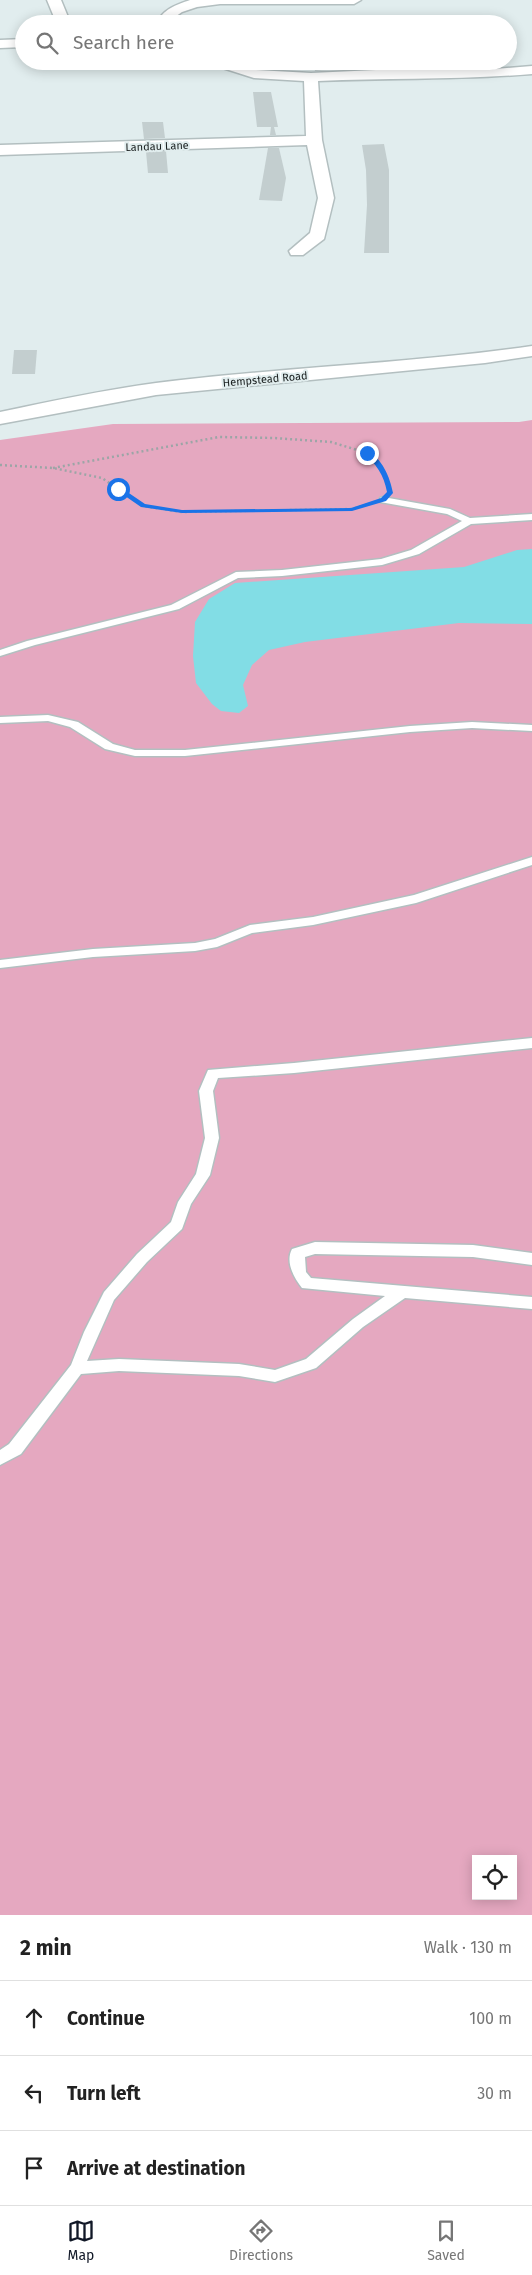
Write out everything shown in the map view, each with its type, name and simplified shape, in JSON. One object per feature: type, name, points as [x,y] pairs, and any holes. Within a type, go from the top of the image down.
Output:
[{"type":"street","points":[[54,0],[60,15]]},
{"type":"street","points":[[169,15],[177,9],[195,3],[220,0],[354,0]]},
{"type":"street","points":[[0,44],[15,43]]},
{"type":"street","points":[[242,70],[254,74],[311,77],[376,74],[482,74],[532,70]]},
{"type":"street","points":[[297,251],[318,235],[326,198],[314,140],[311,77]]},
{"type":"street","name":"Landau Lane","points":[[0,150],[314,140]]},
{"type":"street","name":"Hempstead Road","points":[[0,418],[155,389],[379,370],[473,360],[532,351]]},
{"type":"lane","points":[[383,500],[450,512],[469,521]]},
{"type":"lane","points":[[0,653],[40,640],[175,607],[236,575],[282,573],[382,562],[415,552],[469,521],[532,517]]},
{"type":"lane","points":[[0,720],[48,718],[74,724],[109,747],[135,753],[185,753],[410,729],[472,725],[532,728]]},
{"type":"lane","points":[[0,964],[93,953],[195,947],[217,943],[250,929],[313,921],[416,899],[532,861]]},
{"type":"lane","points":[[0,1458],[15,1449],[77,1368],[91,1332],[109,1296],[142,1258],[177,1225],[185,1202],[203,1175],[212,1138],[206,1091],[214,1073],[294,1068],[532,1043]]},
{"type":"lane","points":[[532,1259],[464,1250],[315,1248],[297,1253],[299,1273],[307,1284],[532,1302]]},
{"type":"lane","points":[[77,1368],[119,1365],[239,1370],[276,1376],[311,1364],[358,1323],[402,1293]]},
{"type":"path","points":[[0,465],[53,468],[102,478],[143,506],[182,512],[352,510],[383,500],[390,493],[387,478],[373,458],[367,453],[331,442],[219,437],[53,468]]},
{"type":"shaded area","points":[[532,420],[532,1915],[0,1915],[0,440],[113,424],[519,422]]},
{"type":"water","points":[[532,549],[532,624],[459,623],[305,642],[269,650],[252,665],[243,685],[248,706],[239,713],[221,711],[212,704],[196,683],[193,656],[195,622],[209,599],[235,583],[464,567],[517,550]]},
{"type":"building","points":[[253,92],[271,92],[278,127],[274,127],[276,135],[270,135],[271,127],[257,127]]},
{"type":"building","points":[[142,122],[163,122],[165,138],[144,139]]},
{"type":"building","points":[[384,144],[389,170],[389,253],[364,253],[367,205],[366,170],[362,145]]},
{"type":"building","points":[[268,148],[279,148],[286,178],[282,201],[259,200]]},
{"type":"building","points":[[166,151],[168,173],[148,173],[146,152]]},
{"type":"building","points":[[14,350],[37,350],[35,374],[12,374]]},
{"type":"route","points":[[118,489],[143,506],[182,512],[352,510],[383,500],[390,493],[387,478],[373,458],[367,453]]}]
